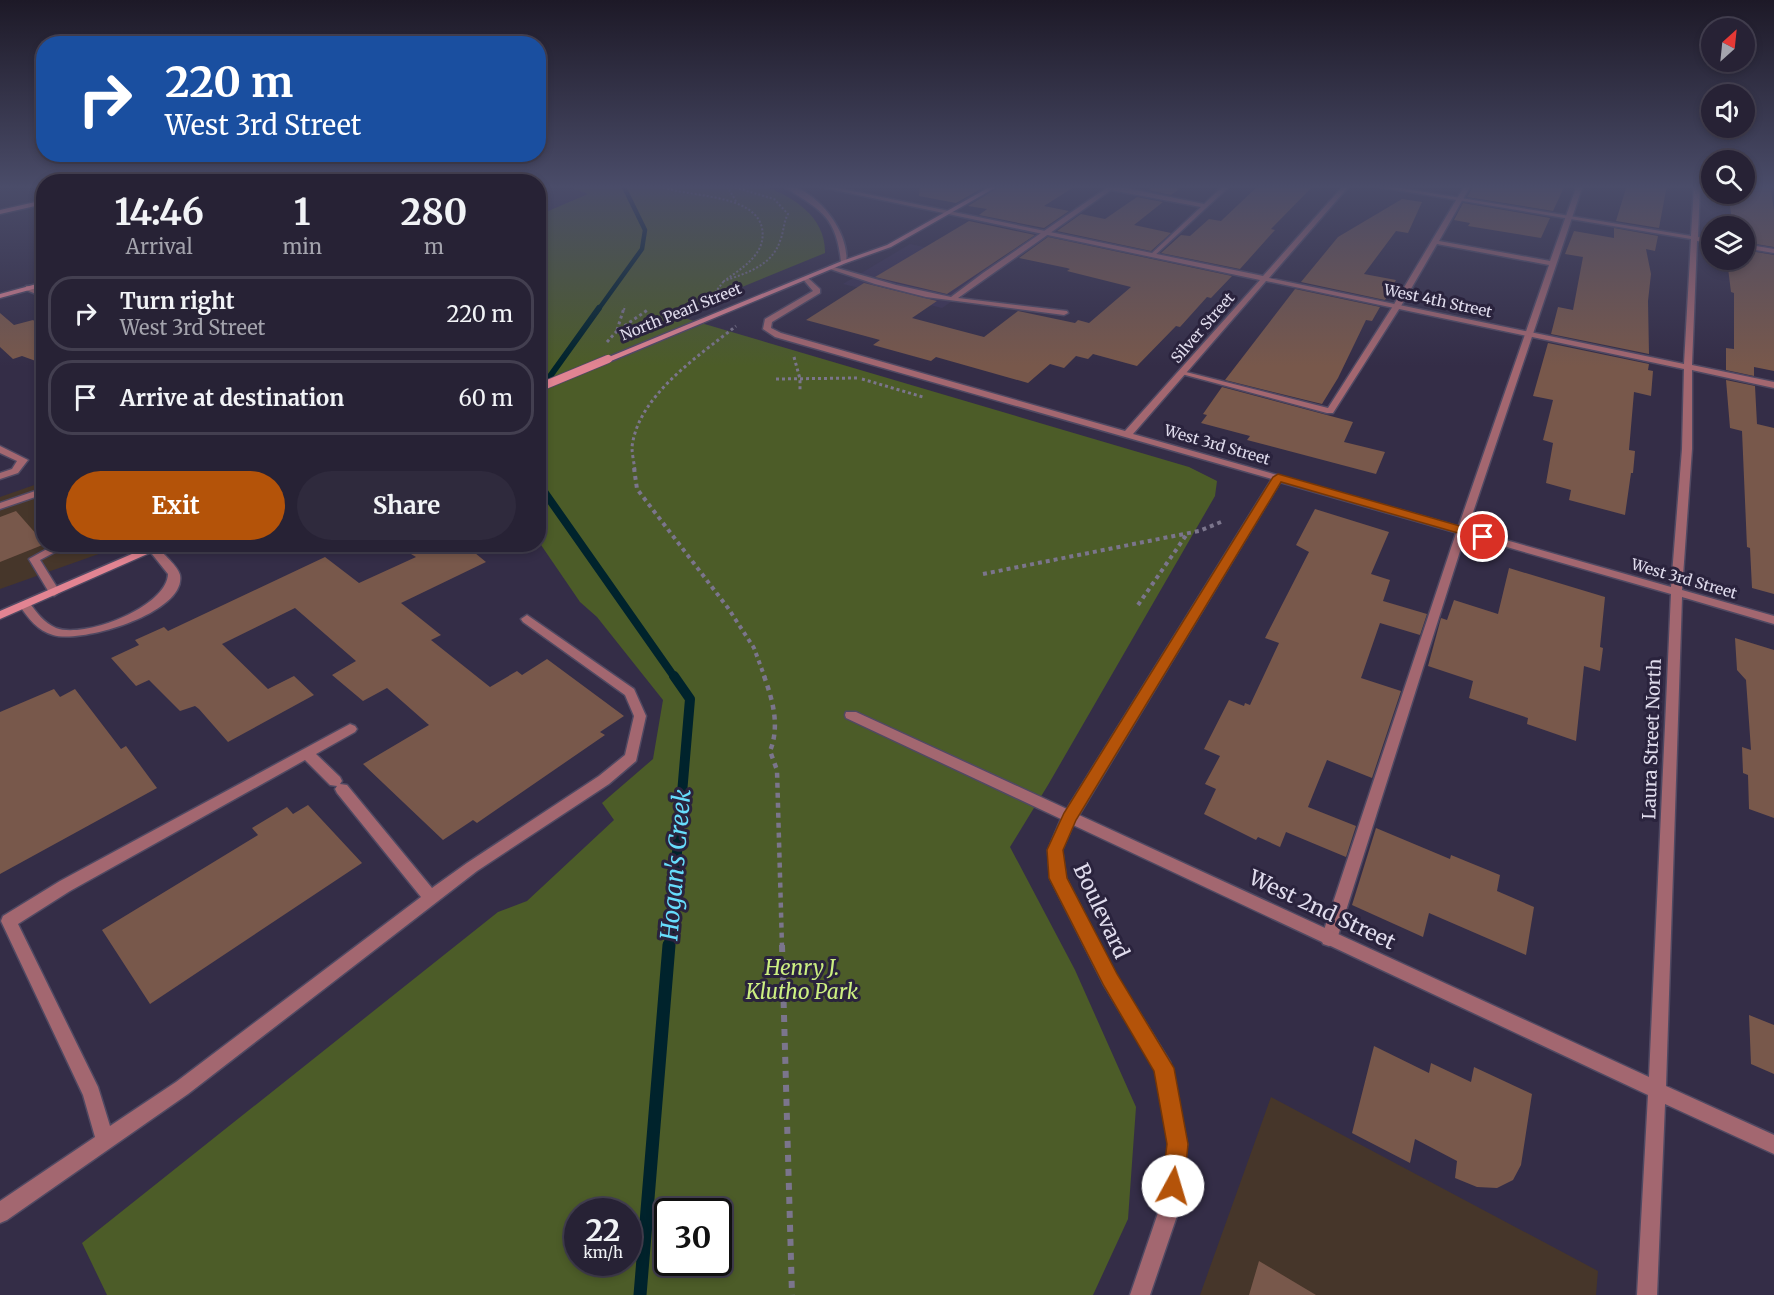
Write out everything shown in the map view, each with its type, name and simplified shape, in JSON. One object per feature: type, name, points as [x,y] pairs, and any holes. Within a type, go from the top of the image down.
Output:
[{"type":"street","points":[[844,245],[844,262]]},
{"type":"street","name":"North Pearl Street","points":[[546,385],[888,245]]},
{"type":"street","points":[[952,299],[1027,245]]},
{"type":"street","name":"West 4th Street","points":[[1106,245],[1774,385]]},
{"type":"street","points":[[1153,255],[1163,245]]},
{"type":"street","name":"Silver Street","points":[[1127,435],[1294,245]]},
{"type":"street","points":[[1182,373],[1330,411],[1434,245]]},
{"type":"street","points":[[1454,245],[1553,264]]},
{"type":"street","points":[[1329,939],[1462,530],[1559,245]]},
{"type":"street","name":"Laura Street North","points":[[1647,1295],[1676,592],[1687,448],[1688,367],[1695,245]]},
{"type":"street","points":[[1755,248],[1774,251]]},
{"type":"street","points":[[830,268],[904,291],[952,299],[1027,306],[1064,314]]},
{"type":"street","name":"West 3rd Street","points":[[805,278],[818,291],[768,321],[767,329],[778,335],[1774,620]]},
{"type":"street","points":[[0,296],[36,286]]},
{"type":"street","points":[[29,288],[36,291]]},
{"type":"street","points":[[0,449],[23,460],[15,471],[0,476]]},
{"type":"street","name":"Boulevard","points":[[1140,1295],[1170,1208],[1178,1144],[1164,1068],[1110,980],[1058,878],[1055,850],[1069,818],[1278,477]]},
{"type":"street","points":[[0,506],[36,494]]},
{"type":"street","points":[[48,552],[34,559],[54,592]]},
{"type":"street","points":[[0,615],[147,552]]},
{"type":"street","points":[[25,604],[38,622],[56,632],[73,634],[104,629],[154,605],[172,587],[174,574],[162,552]]},
{"type":"street","points":[[0,1213],[182,1088],[472,867],[604,780],[631,757],[640,716],[630,692],[526,619]]},
{"type":"street","name":"West 2nd Street","points":[[851,715],[1774,1145]]},
{"type":"street","points":[[105,1141],[92,1093],[4,924],[65,886],[350,729]]},
{"type":"street","points":[[307,753],[338,785],[431,898]]},
{"type":"path","points":[[708,303],[712,294],[724,281],[753,259],[762,245]]},
{"type":"path","points":[[724,281],[754,270],[770,261],[779,245]]},
{"type":"path","points":[[617,330],[625,306]]},
{"type":"path","points":[[606,342],[617,330],[649,309]]},
{"type":"path","points":[[745,319],[670,379],[638,423],[632,448],[637,489],[728,608],[748,638],[754,648],[772,698],[776,736],[770,751],[777,770],[792,1295]]},
{"type":"path","points":[[794,356],[800,379],[800,390]]},
{"type":"path","points":[[776,379],[858,378]]},
{"type":"path","points":[[983,574],[1188,534],[1221,522]]},
{"type":"path","points":[[1138,605],[1188,534]]},
{"type":"shaded area","points":[[908,245],[1005,265],[942,308],[843,284]]},
{"type":"shaded area","points":[[36,484],[36,552],[104,552],[0,589],[0,497]]},
{"type":"shaded area","points":[[1271,1097],[1598,1271],[1596,1295],[1200,1295]]},
{"type":"green space","name":"Henry J. Klutho Park","points":[[546,245],[824,245],[825,253],[674,315],[1189,467],[1217,481],[1215,496],[1010,847],[1075,970],[1136,1107],[1128,1219],[1093,1295],[107,1295],[82,1243],[498,912],[527,901],[614,820],[602,803],[653,759],[663,700],[597,617],[580,602],[546,552]]},
{"type":"building","points":[[928,245],[1019,245],[947,294],[875,277]]},
{"type":"building","points":[[1036,245],[1088,245],[1232,276],[1211,298],[1207,297],[1180,327],[1176,326],[1137,366],[1093,354],[1088,359],[1076,356],[1064,368],[1050,364],[1028,383],[936,357],[931,361],[873,345],[880,340],[806,320],[864,283],[937,301],[912,318],[984,337],[1018,311],[1075,323],[1078,320],[1089,323],[1131,287],[1067,271],[1070,269],[1067,268],[1019,258]]},
{"type":"building","points":[[1125,245],[1157,245],[1151,251]]},
{"type":"building","points":[[1169,245],[1261,245],[1240,269],[1161,253]]},
{"type":"building","points":[[1331,245],[1385,245],[1364,274],[1396,280],[1385,300],[1301,282]]},
{"type":"building","points":[[1568,245],[1656,245],[1655,251],[1646,249],[1651,274],[1648,301],[1649,354],[1551,334],[1558,307],[1573,310],[1583,257],[1565,254]]},
{"type":"building","points":[[1755,252],[1774,255],[1774,371],[1754,367],[1754,376],[1726,370],[1726,348],[1734,349],[1734,293],[1731,292],[1728,270],[1755,270]]},
{"type":"building","points":[[1295,289],[1380,307],[1372,321],[1366,320],[1338,378],[1322,404],[1225,380]]},
{"type":"building","points":[[0,313],[14,325],[33,320],[36,322],[36,361],[22,356],[13,359],[0,347]]},
{"type":"building","points":[[1548,343],[1649,364],[1648,370],[1653,371],[1651,396],[1634,392],[1629,450],[1635,451],[1625,515],[1569,500],[1571,490],[1546,483],[1553,443],[1543,440],[1553,400],[1533,396]]},
{"type":"building","points":[[1726,380],[1755,386],[1757,424],[1774,428],[1774,594],[1752,588],[1750,548],[1747,547],[1742,431],[1730,428]]},
{"type":"building","points":[[1222,387],[1353,422],[1344,442],[1385,452],[1376,474],[1247,440],[1250,436],[1201,423],[1207,415],[1203,414]]},
{"type":"building","points":[[1315,509],[1389,532],[1371,574],[1390,580],[1383,601],[1427,614],[1420,635],[1380,623],[1361,678],[1401,691],[1372,778],[1327,760],[1308,807],[1356,826],[1346,857],[1286,832],[1280,847],[1258,837],[1256,840],[1204,814],[1216,789],[1205,784],[1220,756],[1204,749],[1229,700],[1244,706],[1245,703],[1250,705],[1279,643],[1265,638],[1309,552],[1296,545]]},
{"type":"building","points":[[16,511],[36,534],[36,548],[0,562],[0,517]]},
{"type":"building","points":[[415,552],[474,552],[486,562],[401,603],[441,635],[431,640],[490,687],[517,671],[522,675],[547,659],[624,716],[600,732],[605,735],[477,823],[473,820],[443,840],[363,764],[429,725],[387,688],[363,701],[332,675],[356,661],[295,608],[222,644],[268,689],[294,676],[314,695],[228,742],[195,706],[180,711],[149,680],[136,686],[111,658],[139,645],[135,640],[164,627],[168,631],[325,557],[359,583],[416,557],[411,554]]},
{"type":"building","points":[[1509,568],[1605,597],[1600,671],[1584,666],[1576,741],[1527,724],[1528,718],[1469,698],[1473,681],[1428,666],[1441,618],[1447,620],[1454,600],[1498,614]]},
{"type":"building","points":[[1735,638],[1774,650],[1774,818],[1749,809],[1748,775],[1743,773],[1742,747],[1751,750],[1746,680],[1737,670]]},
{"type":"building","points":[[54,689],[60,697],[75,689],[121,749],[126,746],[157,788],[0,874],[0,712]]},
{"type":"building","points":[[308,805],[362,863],[150,1004],[102,930],[258,835],[252,828],[287,807],[293,814]]},
{"type":"building","points":[[1376,828],[1450,859],[1451,855],[1500,875],[1497,891],[1534,907],[1526,955],[1429,913],[1423,937],[1352,905]]},
{"type":"building","points":[[1749,1015],[1774,1025],[1774,1074],[1751,1064]]},
{"type":"building","points":[[1374,1046],[1429,1073],[1431,1063],[1471,1082],[1474,1067],[1532,1094],[1521,1165],[1513,1180],[1497,1188],[1477,1187],[1455,1178],[1457,1161],[1415,1139],[1410,1163],[1352,1133]]},
{"type":"building","points":[[1259,1261],[1316,1295],[1249,1295]]},
{"type":"waterway","name":"Hogan's Creek","points":[[598,310],[643,245]]},
{"type":"waterway","name":"Hogan's Creek","points":[[546,382],[599,308]]},
{"type":"waterway","name":"Hogan's Creek","points":[[546,494],[675,678]]},
{"type":"waterway","name":"Hogan's Creek","points":[[669,947],[690,699],[674,676]]},
{"type":"waterway","name":"Hogan's Creek","points":[[640,1295],[669,945]]},
{"type":"route","points":[[1173,1186],[1178,1144],[1164,1068],[1110,980],[1058,878],[1055,850],[1069,818],[1278,477],[1483,537]]}]
